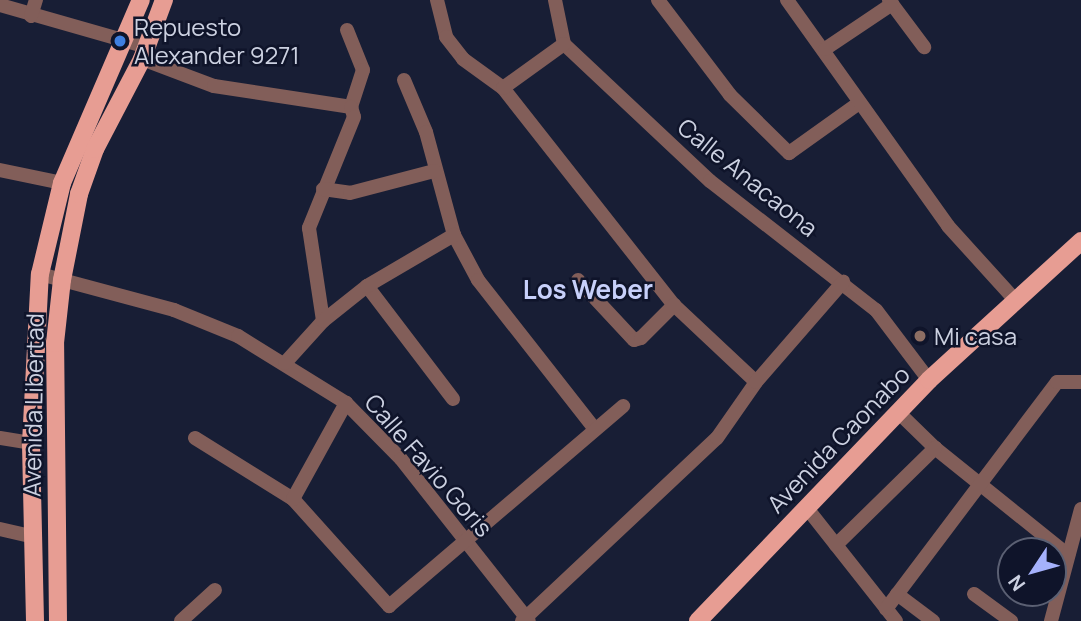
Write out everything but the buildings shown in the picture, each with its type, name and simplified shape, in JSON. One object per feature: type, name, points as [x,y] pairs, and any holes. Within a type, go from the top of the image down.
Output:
[{"type":"main road","name":"Avenida Libertad","points":[[35,621],[35,537],[30,443],[40,274],[62,183],[141,0]]},
{"type":"main road","name":"Avenida Libertad","points":[[58,621],[55,343],[62,280],[79,194],[95,149],[144,53],[164,0]]},
{"type":"main road","name":"Avenida Caonabo","points":[[698,621],[929,380],[1081,241]]},
{"type":"street","points":[[31,16],[36,0]]},
{"type":"street","points":[[437,0],[446,37],[463,60],[503,88],[674,305],[756,382]]},
{"type":"street","points":[[503,88],[564,44],[555,0]]},
{"type":"street","points":[[658,0],[730,95],[789,153],[859,103]]},
{"type":"street","points":[[788,0],[948,226],[1016,301]]},
{"type":"street","points":[[825,49],[890,2],[924,47]]},
{"type":"street","points":[[0,5],[31,16],[124,38],[144,53],[214,86],[351,109]]},
{"type":"street","points":[[323,321],[309,228],[354,117],[351,109],[363,70],[347,30]]},
{"type":"street","name":"Calle Anacaona","points":[[564,44],[710,181],[876,310],[929,380]]},
{"type":"street","points":[[404,80],[423,122],[434,171],[454,235],[478,280],[595,429]]},
{"type":"street","points":[[0,170],[62,183]]},
{"type":"street","points":[[323,189],[350,193],[434,171]]},
{"type":"street","points":[[285,363],[323,321],[367,286],[454,235]]},
{"type":"street","name":"Calle Favio Goris","points":[[40,274],[174,310],[238,336],[346,403],[401,459],[526,620]]},
{"type":"street","points":[[578,280],[634,340],[641,338],[674,305]]},
{"type":"street","points":[[526,620],[717,438],[756,382],[843,282]]},
{"type":"street","points":[[367,286],[453,399]]},
{"type":"street","points":[[886,609],[1057,382],[1081,382]]},
{"type":"street","points":[[293,499],[346,403]]},
{"type":"street","points":[[195,438],[293,499],[387,604],[393,605],[468,543],[623,406]]},
{"type":"street","points":[[898,412],[935,448],[1068,555]]},
{"type":"street","points":[[0,438],[30,443]]},
{"type":"street","points":[[836,545],[935,448]]},
{"type":"street","points":[[806,508],[897,621]]},
{"type":"street","points":[[1051,621],[1081,509]]},
{"type":"street","points":[[0,529],[35,537]]},
{"type":"street","points":[[181,621],[215,590]]},
{"type":"street","points":[[897,594],[933,621]]},
{"type":"street","points":[[974,594],[1011,621]]},
{"type":"place","name":"Repuesto Alexander 9271","points":[[120,41]]},
{"type":"place","name":"Mi casa","points":[[920,336]]},
{"type":"district","name":"Los Weber","points":[[588,290]]}]
